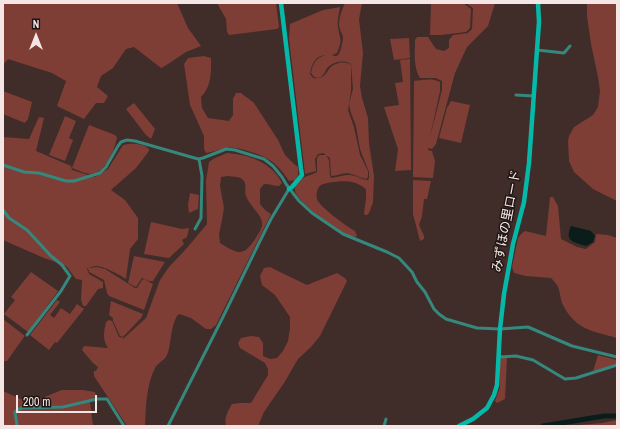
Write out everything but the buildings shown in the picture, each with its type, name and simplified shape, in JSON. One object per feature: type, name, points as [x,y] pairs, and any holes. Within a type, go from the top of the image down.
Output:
[{"type":"street","points":[[168,426],[258,245],[289,189],[302,175],[281,3]]},
{"type":"street","name":"みずほの里ロード","points":[[460,426],[473,419],[487,408],[494,395],[497,385],[500,329],[504,294],[513,244],[524,202],[529,162],[537,50],[538,3]]},
{"type":"street","points":[[537,50],[564,53],[570,46]]},
{"type":"street","points":[[516,95],[534,96]]},
{"type":"street","points":[[3,166],[24,172],[39,173],[66,181],[74,181],[100,173],[106,167],[118,146],[127,140],[199,159],[226,150],[235,150],[251,154],[264,159],[273,166],[289,189],[312,213],[343,234],[399,258],[412,272],[434,309],[446,319],[477,328],[528,328],[572,346],[617,358]]},
{"type":"street","points":[[195,229],[201,218],[202,176],[199,159]]},
{"type":"street","points":[[3,210],[9,218],[27,230],[51,256],[62,265],[70,276],[61,291],[28,335]]},
{"type":"street","points":[[499,357],[516,356],[533,360],[565,379],[576,378],[617,365]]},
{"type":"street","points":[[16,426],[17,421],[15,412],[22,408],[62,407],[97,399],[107,399],[124,426]]},
{"type":"street","points":[[384,426],[386,419]]},
{"type":"shaded area","points":[[3,3],[177,3],[188,28],[201,46],[186,52],[161,68],[134,47],[126,49],[113,68],[101,76],[97,87],[108,96],[104,103],[96,103],[84,119],[57,106],[66,81],[52,73],[8,59],[3,65]]},
{"type":"shaded area","points":[[217,3],[276,3],[279,27],[277,29],[229,35],[227,32],[226,19]]},
{"type":"shaded area","points":[[345,3],[362,3],[359,19],[363,53],[360,86],[368,118],[369,143],[374,176],[373,202],[369,213],[365,215],[366,189],[349,181],[332,182],[321,185],[318,189],[317,195],[319,202],[328,211],[355,231],[357,236],[355,237],[343,233],[314,213],[299,199],[296,192],[295,187],[299,181],[304,177],[317,172],[317,159],[320,155],[326,155],[323,153],[318,154],[315,159],[316,171],[305,174],[289,39],[290,24],[323,10],[340,7],[338,24],[340,45],[337,53],[332,55],[336,56],[341,49],[343,37],[339,28],[339,21]],"holes":[[[325,55],[330,55],[324,56],[315,61],[311,73],[317,78],[313,78],[310,74],[312,65],[316,59],[318,57]],[[342,61],[348,62],[351,64],[353,89],[349,104],[356,126],[360,149],[369,172],[368,180],[349,175],[331,178],[329,160],[326,155],[330,158],[331,176],[347,173],[366,179],[368,177],[368,171],[360,155],[354,127],[348,110],[351,91],[351,65],[348,63],[334,65],[325,75],[322,77],[320,78],[329,66]]]},
{"type":"shaded area","points":[[431,3],[463,3],[471,9],[470,28],[466,32],[430,35]]},
{"type":"shaded area","points":[[466,3],[495,3],[488,26],[467,47],[455,73],[436,144],[432,149],[428,148],[428,150],[432,151],[435,161],[433,178],[413,177],[414,81],[431,80],[440,82],[440,91],[430,137],[442,90],[442,81],[436,78],[420,78],[415,64],[415,40],[417,37],[428,37],[436,49],[444,51],[449,48],[449,40],[453,35],[468,33],[472,29],[473,8]]},
{"type":"shaded area","points":[[587,3],[617,3],[617,201],[593,189],[574,172],[569,161],[569,136],[574,127],[593,115],[598,107],[600,91],[591,44],[587,16]]},
{"type":"shaded area","points":[[409,38],[410,58],[394,60],[390,39]]},
{"type":"shaded area","points":[[204,56],[211,58],[211,74],[209,84],[205,93],[201,97],[202,108],[208,118],[229,121],[233,115],[233,99],[236,93],[241,93],[254,103],[278,140],[285,155],[298,167],[298,175],[295,180],[289,181],[276,165],[267,158],[248,151],[238,148],[224,148],[206,153],[204,149],[204,136],[190,105],[184,64],[188,58]]},
{"type":"shaded area","points":[[410,59],[411,170],[395,171],[398,149],[384,107],[399,105],[395,83],[403,82],[400,60]]},
{"type":"shaded area","points":[[3,91],[32,102],[28,119],[25,123],[3,114]]},
{"type":"shaded area","points":[[451,101],[470,105],[461,143],[439,138],[447,108]]},
{"type":"shaded area","points":[[134,103],[155,129],[151,139],[146,135],[126,109]]},
{"type":"shaded area","points":[[65,116],[76,121],[69,138],[73,140],[65,161],[49,155]]},
{"type":"shaded area","points":[[39,117],[44,118],[36,151],[71,166],[72,170],[95,177],[108,169],[123,145],[137,144],[149,149],[136,168],[111,190],[125,200],[138,218],[138,239],[130,249],[126,279],[103,267],[93,266],[89,268],[97,267],[105,269],[135,288],[137,288],[144,279],[153,284],[144,310],[109,296],[104,280],[89,272],[88,268],[89,274],[103,282],[103,288],[98,289],[86,306],[83,306],[81,300],[82,280],[76,279],[67,267],[3,240],[3,137],[29,139]]},
{"type":"shaded area","points":[[89,125],[117,137],[112,154],[105,166],[100,171],[91,174],[72,168]]},
{"type":"shaded area","points":[[227,153],[252,158],[266,165],[272,170],[282,183],[279,186],[264,184],[260,189],[260,204],[271,214],[216,325],[211,329],[206,329],[191,318],[179,314],[173,325],[169,349],[166,357],[157,365],[152,375],[147,397],[145,426],[127,426],[94,376],[94,371],[96,371],[98,367],[82,350],[84,346],[108,348],[104,335],[106,322],[109,320],[112,321],[119,337],[124,338],[146,318],[160,280],[169,267],[207,224],[206,181],[209,162]],"holes":[[[221,177],[239,177],[243,179],[246,196],[260,216],[262,222],[261,230],[252,243],[245,251],[241,252],[232,250],[220,243],[219,234],[224,208],[220,186]]]},
{"type":"shaded area","points":[[413,180],[431,181],[427,199],[424,199],[422,216],[419,225],[424,236],[424,239],[420,241],[413,214]]},
{"type":"shaded area","points":[[190,193],[199,195],[198,209],[189,213],[188,205]]},
{"type":"shaded area","points":[[550,197],[553,197],[558,206],[561,239],[577,247],[586,249],[595,242],[596,234],[608,235],[617,238],[617,339],[597,333],[577,323],[562,303],[559,289],[551,278],[526,276],[514,273],[512,267],[518,238],[521,234],[525,231],[546,236]]},
{"type":"shaded area","points":[[151,222],[182,229],[189,228],[187,237],[182,240],[184,244],[169,258],[144,254]]},
{"type":"shaded area","points":[[134,256],[165,262],[153,281],[142,278],[136,287],[128,283]]},
{"type":"shaded area","points":[[270,267],[307,285],[337,273],[347,281],[320,336],[298,359],[264,412],[258,426],[226,426],[226,417],[232,404],[251,403],[268,375],[268,369],[265,363],[240,348],[238,343],[241,338],[251,336],[259,337],[263,343],[263,356],[270,359],[277,358],[283,351],[288,341],[290,317],[275,295],[262,285],[260,276],[264,268]]},
{"type":"shaded area","points":[[31,272],[58,291],[28,332],[4,314],[15,300],[11,297]]},
{"type":"shaded area","points":[[57,300],[60,302],[50,315],[54,318],[61,308],[70,314],[77,304],[84,309],[57,343],[55,342],[49,350],[30,335]]},
{"type":"shaded area","points":[[111,301],[143,314],[123,337],[120,336],[113,318],[109,315]]},
{"type":"shaded area","points":[[3,319],[25,336],[7,361],[3,361]]},
{"type":"shaded area","points":[[598,355],[617,360],[617,364],[593,371]]},
{"type":"shaded area","points":[[500,358],[507,358],[505,399],[497,403],[495,401],[500,387]]},
{"type":"shaded area","points":[[62,390],[83,390],[95,392],[96,396],[90,402],[93,426],[3,426],[3,391],[25,401],[29,399],[42,398]]},
{"type":"shaded area","points":[[617,420],[617,426],[567,426],[602,423]]},
{"type":"water","points":[[571,226],[591,231],[595,236],[593,242],[586,246],[571,240],[569,231]]},
{"type":"waterway","points":[[543,426],[604,416],[617,416]]}]
